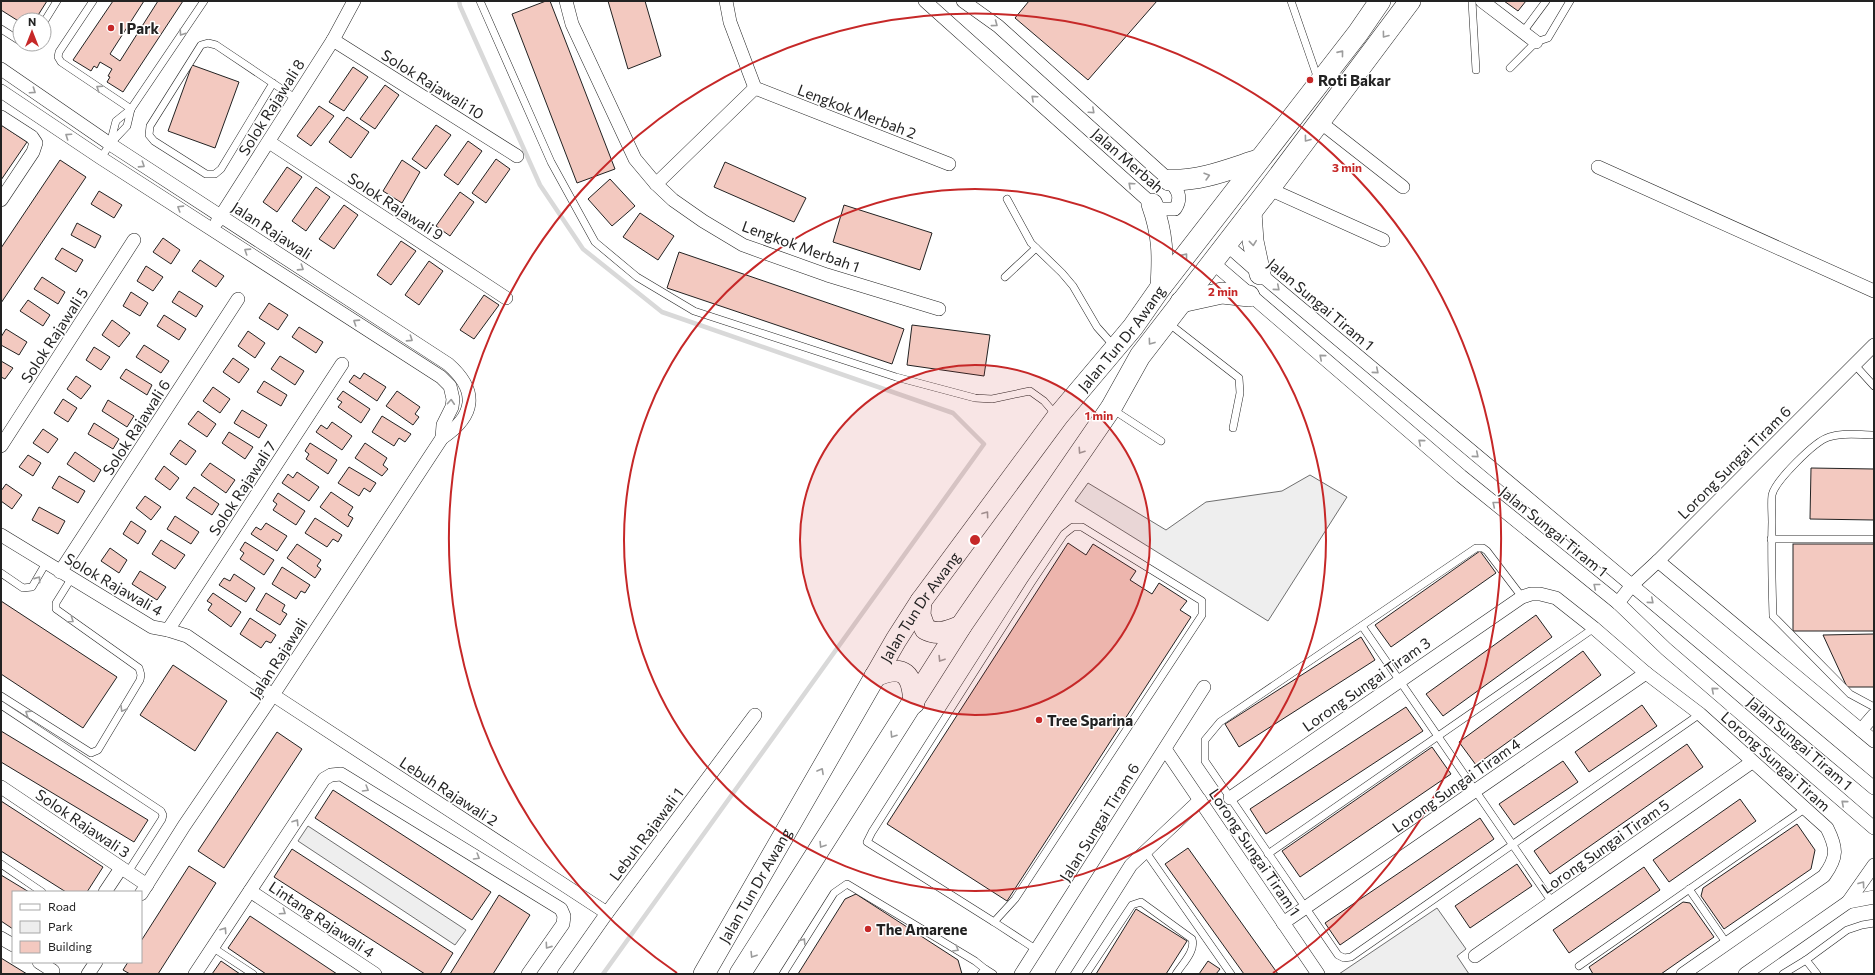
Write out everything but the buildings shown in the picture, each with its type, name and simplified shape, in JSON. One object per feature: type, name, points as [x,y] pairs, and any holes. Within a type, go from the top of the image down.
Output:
[{"type":"main road","name":"Jalan Tun Dr Awang","points":[[704,974],[875,676],[921,601],[1058,416],[1133,327],[1161,287],[1210,226],[1258,160],[1319,81],[1358,33],[1380,1]]},
{"type":"main road","name":"Jalan Tun Dr Awang","points":[[740,974],[914,703],[961,626],[1111,408],[1140,356],[1269,190],[1410,1]]},
{"type":"main road","points":[[1169,180],[1203,178],[1258,160]]},
{"type":"main road","points":[[1152,204],[1162,240],[1161,287]]},
{"type":"main road","points":[[1252,212],[1253,241],[1260,274]]},
{"type":"main road","points":[[1181,302],[1222,293],[1249,296]]},
{"type":"main road","points":[[921,601],[920,615],[925,629],[930,632],[938,633],[946,632],[961,626]]},
{"type":"main road","points":[[875,676],[890,671],[903,673],[909,677],[912,685],[914,703]]},
{"type":"street","name":"Solok Rajawali 8","points":[[213,229],[333,40],[354,1]]},
{"type":"street","name":"Lengkok Merbah 1","points":[[566,1],[572,24],[635,159],[656,184],[673,200],[703,222],[743,245],[827,275],[939,309]]},
{"type":"street","points":[[656,184],[755,88],[730,22],[726,1]]},
{"type":"street","name":"Jalan Merbah","points":[[925,1],[1152,204],[1167,210],[1175,209],[1180,198],[1177,189],[1169,180],[998,26],[963,1]]},
{"type":"street","points":[[1482,1],[1536,42]]},
{"type":"street","name":"Solok Rajawali 10","points":[[333,40],[517,156]]},
{"type":"street","name":"Jalan Rajawali","points":[[1,69],[110,144],[442,359],[460,374],[466,384],[469,399],[468,410],[455,429],[442,438],[273,695],[184,826],[144,889]]},
{"type":"street","name":"Lengkok Merbah 2","points":[[755,88],[949,164]]},
{"type":"street","name":"Jalan Rajawali","points":[[1,91],[101,158],[441,377],[450,386],[453,399],[452,407],[443,425],[442,438]]},
{"type":"street","points":[[1,118],[32,137],[36,143],[33,152],[1,200]]},
{"type":"street","points":[[1320,122],[1404,187]]},
{"type":"street","name":"Solok Rajawali 9","points":[[269,142],[506,298]]},
{"type":"street","points":[[1598,167],[1874,290]]},
{"type":"street","points":[[1269,190],[1383,240]]},
{"type":"street","name":"Solok Rajawali 5","points":[[1,446],[134,240]]},
{"type":"street","name":"Jalan Sungai Tiram 1","points":[[1226,244],[1874,788]]},
{"type":"street","name":"Jalan Sungai Tiram 1","points":[[1212,262],[1249,296],[1461,476],[1618,603],[1666,649],[1874,828]]},
{"type":"street","name":"Solok Rajawali 6","points":[[66,575],[238,299]]},
{"type":"street","name":"Lorong Sungai Tiram 6","points":[[1618,603],[1632,585],[1658,561],[1874,345]]},
{"type":"street","name":"Solok Rajawali 7","points":[[168,630],[342,364]]},
{"type":"street","name":"Solok Rajawali 4","points":[[1,535],[152,627],[187,636],[273,695]]},
{"type":"street","points":[[1658,561],[1874,741]]},
{"type":"street","name":"Lorong Sungai Tiram","points":[[1522,597],[1531,594],[1540,594],[1556,598],[1594,628],[1646,673],[1700,714],[1827,828],[1835,843],[1831,867],[1824,876],[1683,974]]},
{"type":"street","name":"Lorong Sungai Tiram 3","points":[[1230,798],[1399,680],[1522,597]]},
{"type":"street","name":"Lorong Sungai Tiram 4","points":[[1283,923],[1476,792],[1646,673]]},
{"type":"street","name":"Jalan Sungai Tiram 6","points":[[1021,974],[1204,687]]},
{"type":"street","name":"Lebuh Rajawali 2","points":[[273,695],[607,913]]},
{"type":"street","name":"Lebuh Rajawali 1","points":[[564,974],[607,913],[755,715]]},
{"type":"street","points":[[1860,730],[1874,715]]},
{"type":"street","name":"Lorong Sungai Tiram 1","points":[[1164,749],[1318,974]]},
{"type":"street","name":"Lorong Sungai Tiram 5","points":[[1475,956],[1752,762]]},
{"type":"street","points":[[195,974],[324,779],[331,775],[341,774],[561,909],[564,916],[558,932],[528,974]]},
{"type":"street","name":"Solok Rajawali 3","points":[[1,787],[124,870],[144,889]]},
{"type":"street","points":[[1062,974],[1130,865],[1200,800]]},
{"type":"street","points":[[1745,974],[1848,902],[1874,865]]},
{"type":"street","points":[[107,891],[124,870]]},
{"type":"street","name":"Lintang Rajawali 4","points":[[250,891],[375,974]]},
{"type":"street","points":[[1848,902],[1874,897]]},
{"type":"street","points":[[1,938],[12,944]]},
{"type":"street","points":[[41,963],[54,969]]},
{"type":"street","points":[[88,974],[95,963]]},
{"type":"lane","points":[[50,12],[57,1]]},
{"type":"lane","points":[[93,1],[59,52],[58,57],[61,62],[132,109]]},
{"type":"lane","points":[[101,158],[110,144],[127,126],[132,109],[204,1]]},
{"type":"lane","points":[[480,1],[551,162],[595,242],[637,277],[694,311],[896,377],[975,398],[992,399],[1030,391],[1044,401],[1058,416]]},
{"type":"lane","points":[[1291,1],[1304,42],[1319,81]]},
{"type":"lane","points":[[1472,1],[1476,70]]},
{"type":"lane","points":[[1523,32],[1546,1]]},
{"type":"lane","points":[[1510,68],[1536,42],[1548,38],[1570,1]]},
{"type":"lane","points":[[1,29],[12,37]]},
{"type":"lane","points":[[273,83],[221,169],[214,174],[206,174],[154,141],[149,135],[150,126],[201,45],[208,43],[216,45],[273,83],[295,98]]},
{"type":"lane","points":[[110,144],[116,121],[132,109]]},
{"type":"lane","points":[[1007,199],[1031,243],[1066,277],[1097,327],[1116,348]]},
{"type":"lane","points":[[1005,277],[1036,248]]},
{"type":"lane","points":[[1166,321],[1239,378],[1240,394],[1233,428]]},
{"type":"lane","points":[[1854,364],[1874,386]]},
{"type":"lane","points":[[1111,408],[1161,441]]},
{"type":"lane","points":[[1874,435],[1839,435],[1827,437],[1817,443],[1785,475],[1776,485],[1772,494],[1771,539],[1773,616],[1850,694],[1874,707]]},
{"type":"lane","points":[[994,922],[1015,899],[1202,615],[1202,601],[1082,527],[1074,527],[1064,534],[1039,570],[902,783],[867,842],[1037,950]]},
{"type":"lane","points":[[1771,539],[1874,539]]},
{"type":"lane","points":[[1522,597],[1487,551],[1483,548],[1476,548],[1216,725],[1205,740],[1204,758],[1338,955],[1344,958],[1351,957],[1700,714]]},
{"type":"lane","points":[[1,573],[23,588],[32,587],[46,563]]},
{"type":"lane","points":[[1,696],[91,753],[95,753],[136,687],[141,674],[139,668],[56,609],[56,603],[66,575]]},
{"type":"lane","points":[[1362,626],[1552,902]]},
{"type":"lane","points":[[1268,854],[1594,628]]},
{"type":"lane","points":[[1,705],[161,811],[163,815],[162,819],[124,870]]},
{"type":"lane","points":[[1579,966],[1806,808]]},
{"type":"lane","points":[[1145,851],[1231,974]]},
{"type":"lane","points":[[1,864],[41,891]]},
{"type":"lane","points":[[782,974],[834,893],[847,884],[975,961],[983,971],[992,974]]},
{"type":"lane","points":[[1689,889],[1727,944]]},
{"type":"lane","points":[[1086,974],[1132,905],[1141,902],[1192,939],[1194,944],[1192,949],[1176,974]]},
{"type":"lane","points":[[1783,974],[1806,960],[1847,930],[1874,923]]},
{"type":"lane","points":[[212,947],[254,974]]},
{"type":"lane","points":[[1806,960],[1817,974]]},
{"type":"green space","points":[[1310,475],[1347,497],[1268,621],[1075,501],[1088,483],[1166,530],[1206,502],[1282,491]]},
{"type":"green space","points":[[308,826],[466,930],[455,945],[298,841]]},
{"type":"green space","points":[[1437,908],[1466,949],[1457,956],[1469,974],[1339,974]]},
{"type":"waterway","points":[[459,1],[540,185],[583,249],[662,312],[953,413],[984,444],[603,974]]},
{"type":"place","name":"I Park","points":[[111,28]]},
{"type":"place","name":"Roti Bakar","points":[[1310,80]]},
{"type":"place","name":"Tree Sparina","points":[[1039,720]]},
{"type":"place","name":"The Amarene","points":[[868,929]]}]
